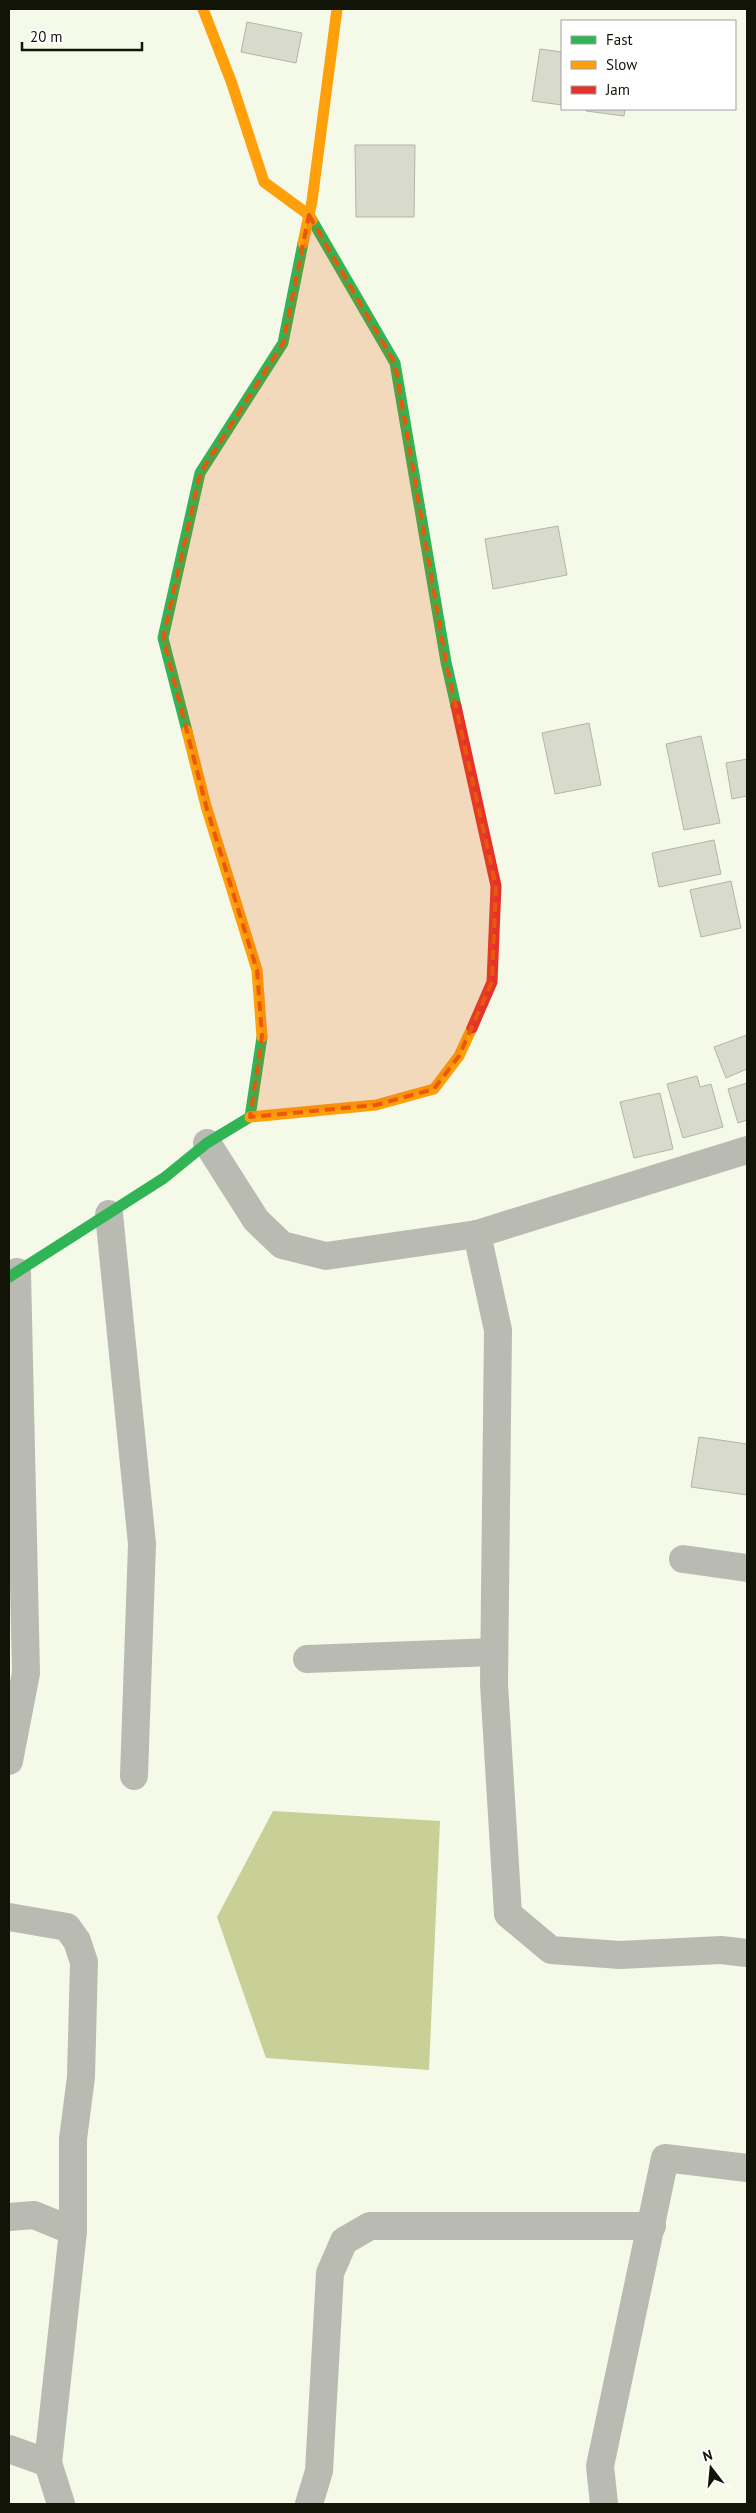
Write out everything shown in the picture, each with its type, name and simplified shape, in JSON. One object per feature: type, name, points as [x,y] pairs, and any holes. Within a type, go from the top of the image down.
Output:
[{"type":"street","points":[[9,1760],[26,1673],[13,1275],[164,1178],[207,1143],[250,1117],[376,1105],[434,1089],[459,1056],[492,982],[496,886],[446,662],[395,362],[309,215],[264,182],[231,81],[203,9]]},
{"type":"street","points":[[250,1117],[262,1036],[257,970],[206,806],[163,638],[200,472],[283,343],[309,215],[337,9]]},
{"type":"street","points":[[207,1143],[256,1220],[282,1245],[326,1256],[477,1234],[747,1150]]},
{"type":"street","points":[[109,1214],[142,1544],[134,1776]]},
{"type":"street","points":[[477,1234],[498,1330],[494,1652],[508,1914],[551,1950],[620,1955],[721,1950],[747,1953]]},
{"type":"street","points":[[683,1559],[747,1568]]},
{"type":"street","points":[[307,1659],[494,1652]]},
{"type":"street","points":[[9,1916],[67,1927],[77,1941],[84,1962],[82,2078],[73,2139],[73,2231],[48,2463],[61,2504]]},
{"type":"street","points":[[604,2504],[600,2466],[665,2158],[747,2168]]},
{"type":"street","points":[[9,2217],[34,2215],[73,2231]]},
{"type":"street","points":[[309,2504],[319,2471],[330,2273],[344,2241],[370,2226],[652,2226]]},
{"type":"street","points":[[9,2448],[48,2463]]},
{"type":"highlighted area","points":[[309,215],[395,363],[446,662],[496,886],[492,982],[459,1056],[434,1089],[376,1105],[250,1117],[262,1036],[257,970],[206,806],[163,638],[200,473],[283,343]]},
{"type":"shaded area","points":[[273,1811],[440,1821],[429,2070],[266,2058],[217,1917]]},
{"type":"building","points":[[247,22],[302,33],[296,63],[241,52]]},
{"type":"building","points":[[540,49],[561,52],[561,105],[532,101]]},
{"type":"building","points":[[586,110],[625,110],[624,116]]},
{"type":"building","points":[[355,145],[415,145],[414,217],[356,217]]},
{"type":"building","points":[[558,526],[567,575],[493,589],[485,539]]},
{"type":"building","points":[[589,723],[601,785],[555,794],[542,733]]},
{"type":"building","points":[[701,736],[720,823],[684,830],[666,744]]},
{"type":"building","points":[[747,759],[747,796],[732,799],[726,763]]},
{"type":"building","points":[[714,840],[721,874],[659,887],[652,853]]},
{"type":"building","points":[[731,881],[741,928],[701,937],[690,890]]},
{"type":"building","points":[[747,1035],[747,1069],[726,1078],[714,1047]]},
{"type":"building","points":[[697,1076],[700,1087],[711,1084],[723,1127],[683,1138],[667,1084]]},
{"type":"building","points":[[747,1083],[747,1120],[738,1123],[728,1089]]},
{"type":"building","points":[[660,1093],[673,1149],[634,1158],[620,1102]]},
{"type":"building","points":[[699,1437],[747,1444],[747,1495],[691,1487]]},
{"type":"traffic: fast","points":[[312,220],[395,363],[446,662],[456,706]]},
{"type":"traffic: fast","points":[[187,731],[163,638],[200,473],[283,343],[303,243]]},
{"type":"traffic: fast","points":[[9,1277],[164,1178],[207,1143],[250,1117],[262,1037]]},
{"type":"traffic: slow","points":[[203,9],[231,81],[264,182],[309,215],[312,220]]},
{"type":"traffic: slow","points":[[303,243],[312,201],[337,9]]},
{"type":"traffic: slow","points":[[187,731],[206,806],[257,970],[262,1037]]},
{"type":"traffic: slow","points":[[250,1117],[376,1105],[434,1089],[459,1056],[472,1028]]},
{"type":"traffic: jam","points":[[456,706],[496,886],[492,982],[472,1028]]}]
